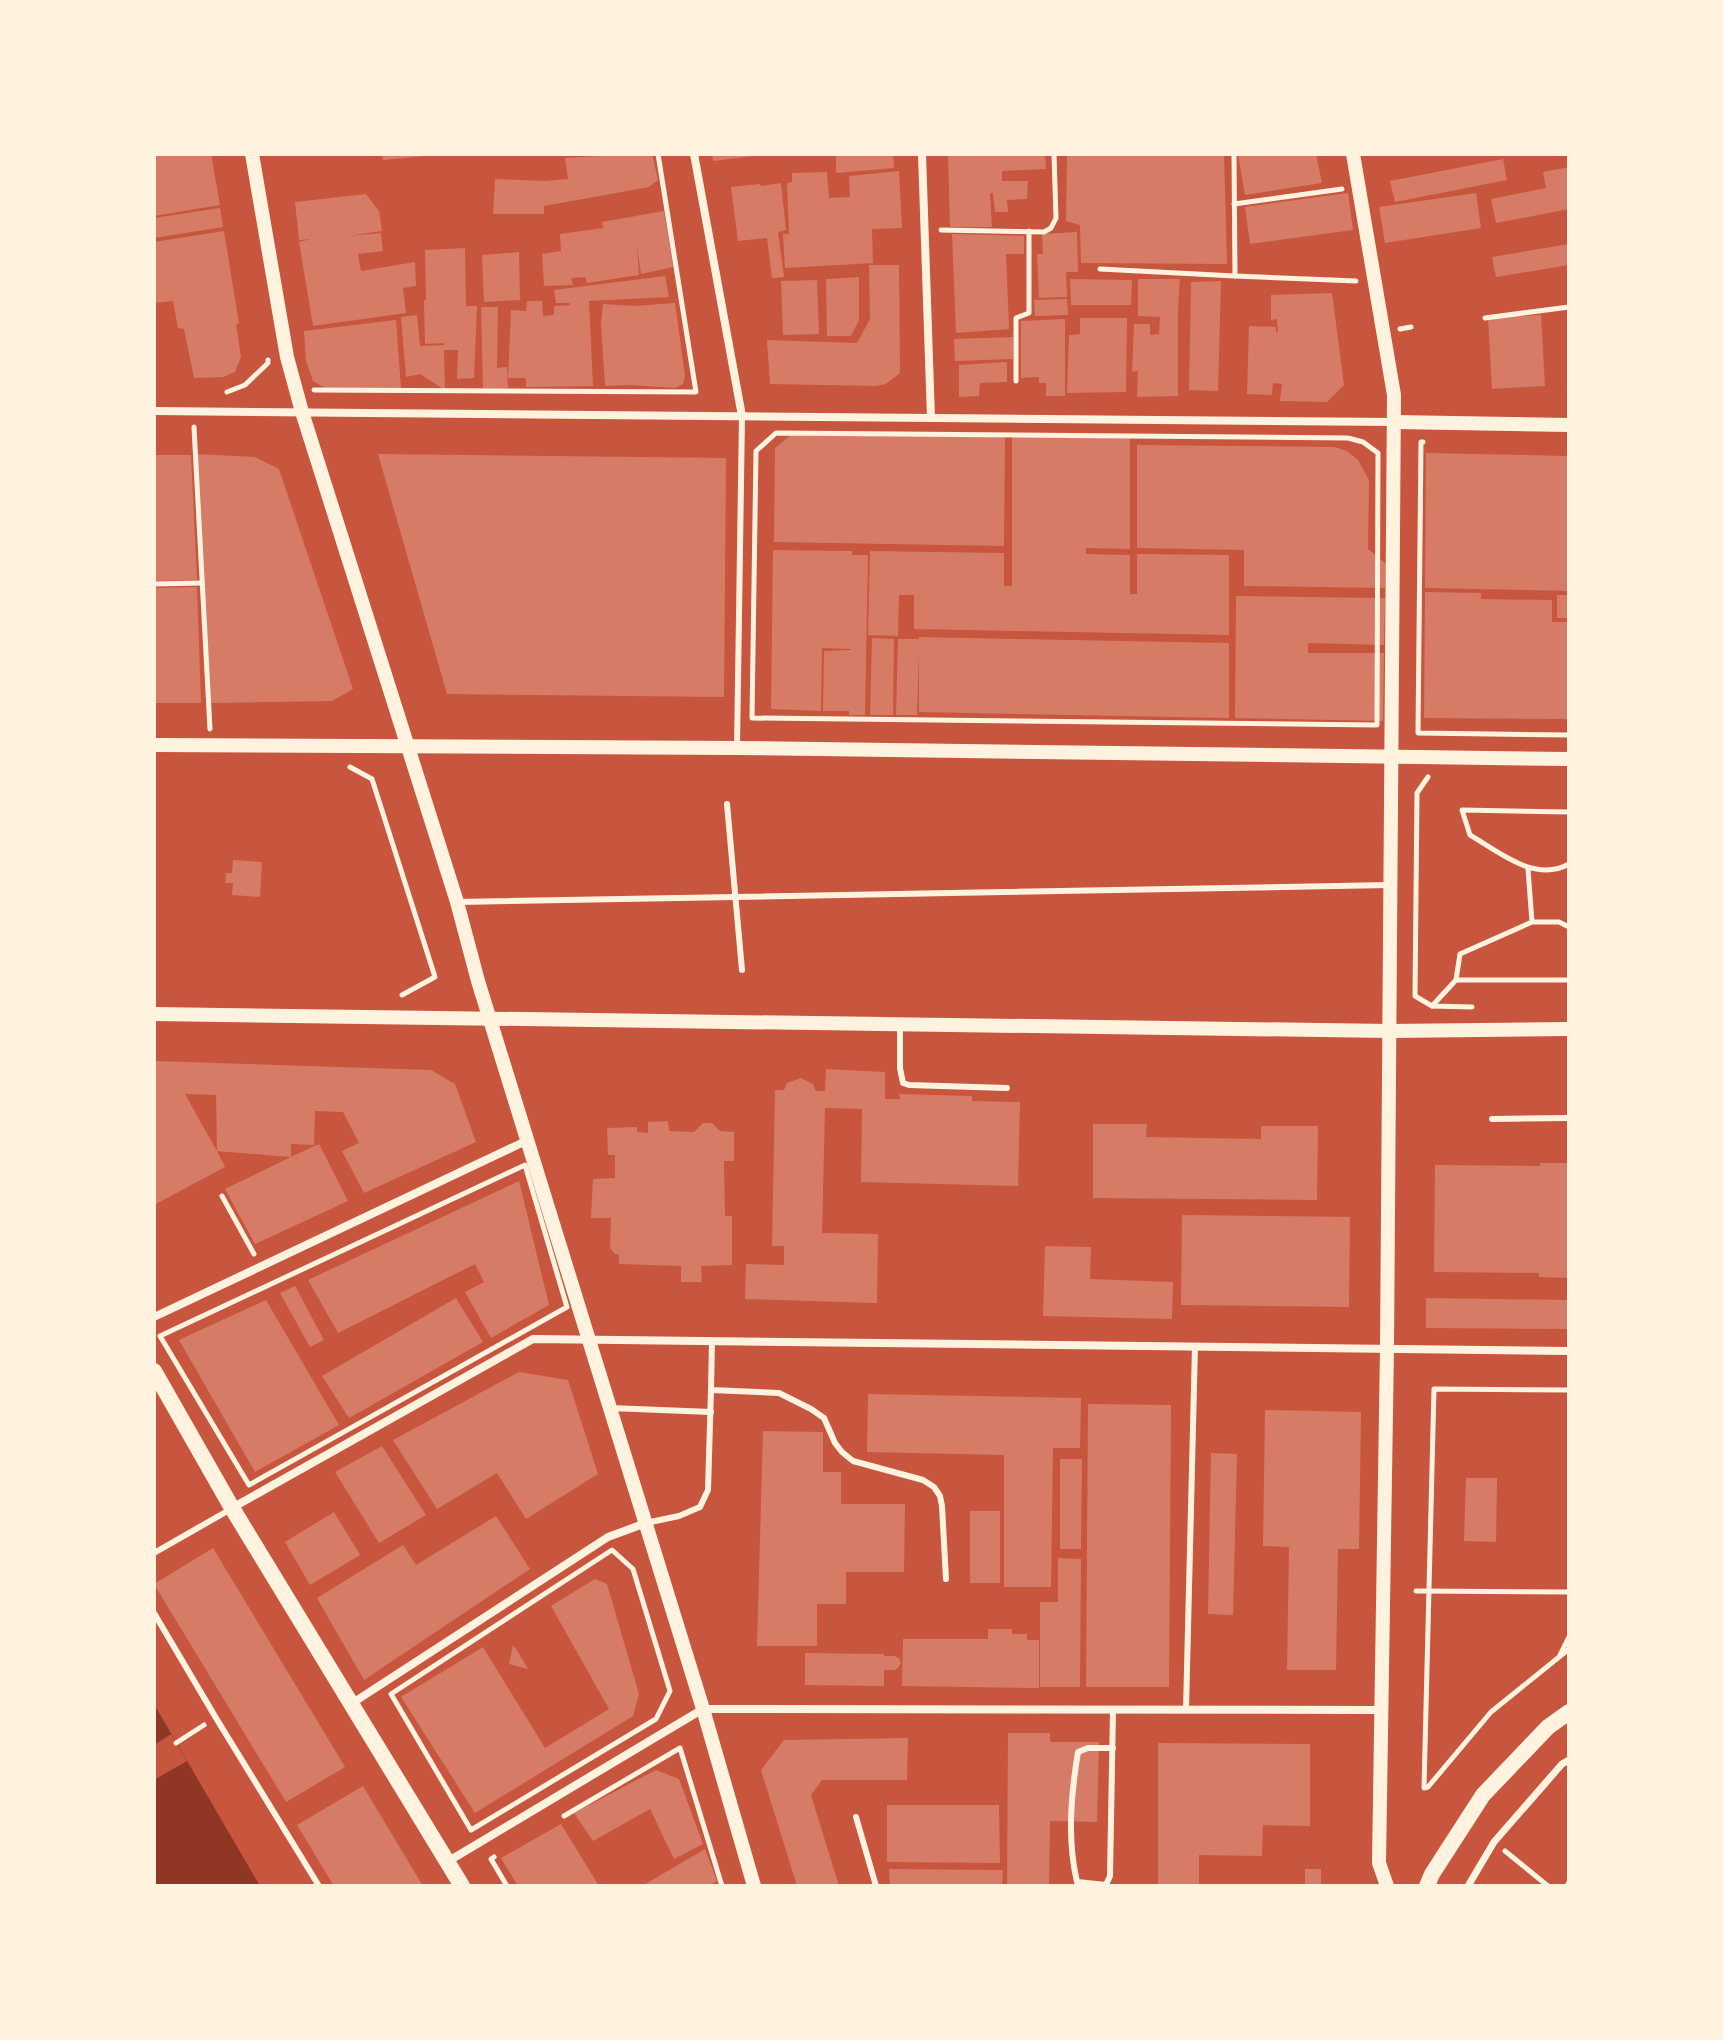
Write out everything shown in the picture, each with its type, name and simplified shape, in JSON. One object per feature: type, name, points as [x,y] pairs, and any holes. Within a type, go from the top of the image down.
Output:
[{"type":"main road","points":[[154,1371],[232,1508],[462,1886]]},
{"type":"main road","points":[[1427,1886],[1483,1795],[1548,1727],[1569,1712]]},
{"type":"street","points":[[252,154],[287,357],[302,412],[457,902],[754,1886]]},
{"type":"street","points":[[694,154],[742,416]]},
{"type":"street","points":[[922,154],[931,418]]},
{"type":"street","points":[[1353,154],[1394,395],[1387,1348],[1379,1863],[1387,1886]]},
{"type":"street","points":[[154,411],[1569,425]]},
{"type":"street","points":[[154,745],[737,748],[1569,759]]},
{"type":"street","points":[[154,1014],[1389,1031],[1569,1029]]},
{"type":"street","points":[[154,1317],[528,1140]]},
{"type":"street","points":[[232,1508],[533,1339],[1569,1351]]},
{"type":"street","points":[[350,1704],[608,1537],[646,1523]]},
{"type":"street","points":[[447,1862],[703,1709],[1381,1710]]},
{"type":"street","points":[[1468,1886],[1494,1842],[1562,1764],[1569,1760]]},
{"type":"lane","points":[[737,748],[742,416]]},
{"type":"lane","points":[[727,804],[742,970]]},
{"type":"lane","points":[[457,902],[1389,885]]},
{"type":"lane","points":[[900,1024],[903,1083],[1007,1088]]},
{"type":"lane","points":[[1492,1119],[1569,1118]]},
{"type":"lane","points":[[646,1523],[679,1516],[700,1507],[708,1490],[712,1341]]},
{"type":"lane","points":[[1186,1710],[1195,1346]]},
{"type":"lane","points":[[711,1390],[779,1393],[824,1418],[835,1443],[853,1461],[923,1480],[934,1487],[942,1506],[946,1579]]},
{"type":"lane","points":[[610,1408],[711,1412]]},
{"type":"lane","points":[[154,1553],[232,1508]]},
{"type":"lane","points":[[154,1613],[319,1886]]},
{"type":"lane","points":[[1113,1710],[1113,1748],[1110,1876],[1106,1885],[1077,1882],[1072,1860],[1071,1794],[1078,1752],[1088,1748],[1113,1748]]},
{"type":"lane","points":[[856,1817],[876,1886]]},
{"type":"path","points":[[311,379],[315,391],[696,392],[658,154]]},
{"type":"path","points":[[924,230],[1044,232],[1051,228],[1056,218],[1054,154]]},
{"type":"path","points":[[1234,154],[1235,276]]},
{"type":"path","points":[[1234,204],[1359,186]]},
{"type":"path","points":[[1016,381],[1016,318],[1029,313],[1029,231]]},
{"type":"path","points":[[1100,269],[1375,282]]},
{"type":"path","points":[[1485,318],[1569,307]]},
{"type":"path","points":[[213,392],[228,392],[245,385],[268,363]]},
{"type":"path","points":[[193,412],[211,746]]},
{"type":"path","points":[[776,433],[1348,438],[1363,442],[1378,453],[1377,725],[752,718],[756,451],[776,433]]},
{"type":"path","points":[[1436,443],[1421,442],[1418,733],[1569,735]]},
{"type":"path","points":[[154,584],[202,583]]},
{"type":"path","points":[[1428,777],[1417,793],[1415,996],[1432,1006],[1477,1007]]},
{"type":"path","points":[[372,779],[435,977],[405,995],[389,994]]},
{"type":"path","points":[[1569,812],[1462,810],[1470,835],[1528,869],[1559,870],[1569,864]]},
{"type":"path","points":[[1528,869],[1532,922]]},
{"type":"path","points":[[1432,1006],[1456,980],[1460,954],[1532,922],[1559,922],[1569,927]]},
{"type":"path","points":[[1456,980],[1569,980]]},
{"type":"path","points":[[525,1165],[567,1307],[249,1485],[160,1336],[525,1165]]},
{"type":"path","points":[[222,1196],[254,1255]]},
{"type":"path","points":[[1569,1390],[1434,1389],[1424,1788],[1491,1712],[1569,1649]]},
{"type":"path","points":[[612,1550],[633,1569],[670,1691],[656,1719],[471,1830],[391,1694],[612,1550]]},
{"type":"path","points":[[1416,1591],[1569,1592]]},
{"type":"path","points":[[1560,1655],[1569,1637]]},
{"type":"path","points":[[176,1743],[216,1718]]},
{"type":"path","points":[[558,1819],[680,1748],[722,1886]]},
{"type":"path","points":[[1498,1845],[1548,1886]]},
{"type":"path","points":[[504,1851],[491,1859],[507,1886]]},
{"type":"shaded area","points":[[154,1704],[260,1886],[154,1886]]},
{"type":"pier","points":[[171,1734],[187,1761],[154,1780],[154,1745]]},
{"type":"building","points":[[154,154],[211,154],[220,205],[154,216]]},
{"type":"building","points":[[382,154],[427,154],[427,156],[383,160]]},
{"type":"building","points":[[599,154],[652,154],[658,180],[649,187],[544,206],[544,214],[493,214],[495,179],[568,179],[565,158]]},
{"type":"building","points":[[712,154],[754,154],[754,156],[713,161]]},
{"type":"building","points":[[893,154],[894,168],[836,173],[836,155]]},
{"type":"building","points":[[948,154],[1045,154],[1046,169],[1002,171],[1002,181],[1028,181],[1027,199],[1007,200],[1008,212],[995,212],[993,193],[990,193],[992,227],[950,227]]},
{"type":"building","points":[[1067,154],[1224,154],[1227,264],[1081,263],[1080,225],[1066,221]]},
{"type":"building","points":[[1238,154],[1316,154],[1322,183],[1245,195]]},
{"type":"building","points":[[1503,159],[1507,180],[1395,202],[1390,181]]},
{"type":"building","points":[[1569,167],[1569,209],[1496,223],[1491,199],[1546,188],[1543,172]]},
{"type":"building","points":[[899,171],[902,228],[872,229],[873,263],[785,268],[783,234],[789,234],[787,183],[792,182],[792,173],[827,172],[829,198],[850,197],[849,176]]},
{"type":"building","points":[[781,183],[786,230],[778,232],[784,277],[772,278],[767,238],[738,241],[731,187]]},
{"type":"building","points":[[1348,193],[1353,230],[1250,244],[1245,207]]},
{"type":"building","points":[[1476,193],[1481,228],[1385,243],[1379,207]]},
{"type":"building","points":[[366,194],[379,211],[382,231],[348,236],[381,233],[383,251],[358,254],[361,271],[415,262],[416,286],[403,288],[406,313],[313,326],[299,242],[311,239],[299,240],[295,202]]},
{"type":"building","points":[[220,208],[223,227],[154,238],[154,218]]},
{"type":"building","points":[[664,211],[673,267],[641,274],[637,247],[639,275],[587,283],[585,277],[571,278],[573,285],[544,286],[542,254],[561,251],[560,234],[603,228],[602,222]]},
{"type":"building","points":[[224,231],[239,324],[236,324],[241,357],[235,372],[223,377],[194,378],[184,329],[178,328],[173,301],[154,303],[154,242]]},
{"type":"building","points":[[1077,232],[1078,272],[1066,272],[1067,297],[1039,298],[1037,254],[1043,254],[1042,234]]},
{"type":"building","points":[[952,234],[1024,236],[1024,254],[1006,254],[1009,329],[956,333]]},
{"type":"building","points":[[1569,244],[1569,265],[1496,277],[1492,257]]},
{"type":"building","points":[[465,248],[466,306],[477,306],[474,378],[457,379],[458,350],[444,350],[445,390],[420,374],[406,377],[401,317],[417,315],[420,346],[444,345],[425,344],[425,250]]},
{"type":"building","points":[[519,252],[520,300],[484,302],[482,255]]},
{"type":"building","points":[[869,265],[899,265],[900,373],[886,384],[876,386],[770,384],[767,340],[857,343],[870,319]]},
{"type":"building","points":[[665,276],[669,297],[589,301],[593,386],[526,387],[526,378],[508,378],[511,310],[526,311],[527,301],[542,301],[543,316],[554,315],[554,306],[570,305],[556,303],[554,290]]},
{"type":"building","points":[[859,277],[859,320],[851,336],[827,336],[826,279]]},
{"type":"building","points":[[1070,279],[1132,280],[1131,305],[1071,305]]},
{"type":"building","points":[[1138,279],[1180,279],[1178,396],[1137,397],[1138,371],[1132,372],[1134,324],[1150,324],[1150,335],[1159,334],[1160,317],[1138,316]]},
{"type":"building","points":[[817,280],[819,334],[783,335],[781,281]]},
{"type":"building","points":[[1221,281],[1218,391],[1189,390],[1191,282]]},
{"type":"building","points":[[1332,293],[1344,385],[1327,402],[1280,401],[1282,384],[1273,383],[1272,395],[1247,394],[1249,326],[1276,327],[1278,332],[1277,319],[1271,320],[1271,295]]},
{"type":"building","points":[[1067,299],[1068,315],[1035,316],[1034,300]]},
{"type":"building","points":[[675,303],[685,376],[683,384],[675,388],[605,386],[601,323],[603,304],[634,306]]},
{"type":"building","points":[[481,307],[498,307],[497,368],[507,367],[508,388],[483,388]]},
{"type":"building","points":[[1541,315],[1545,386],[1492,389],[1488,318]]},
{"type":"building","points":[[1080,318],[1127,318],[1126,392],[1067,393],[1069,335],[1080,334]]},
{"type":"building","points":[[1065,319],[1065,396],[1046,396],[1046,383],[1039,383],[1039,377],[1021,378],[1021,321]]},
{"type":"building","points":[[396,320],[401,388],[345,391],[327,389],[313,381],[306,361],[304,331]]},
{"type":"building","points":[[1013,337],[1013,359],[955,361],[954,339]]},
{"type":"building","points":[[1007,362],[1007,382],[980,383],[979,396],[959,397],[959,365]]},
{"type":"building","points":[[791,435],[1005,437],[1004,546],[774,542],[775,448]]},
{"type":"building","points":[[1012,437],[1130,438],[1130,549],[1086,548],[1086,554],[1130,555],[1130,594],[1137,594],[1137,554],[1229,555],[1229,635],[914,629],[914,595],[899,595],[898,636],[868,635],[870,551],[1004,553],[1004,586],[1012,586]]},
{"type":"building","points":[[1137,445],[1334,447],[1347,451],[1358,460],[1369,480],[1368,549],[1386,564],[1385,588],[1244,586],[1244,550],[1137,548]]},
{"type":"building","points":[[1426,453],[1569,456],[1569,591],[1425,588]]},
{"type":"building","points":[[197,454],[255,457],[279,469],[353,689],[332,701],[211,703]]},
{"type":"building","points":[[378,454],[726,458],[724,697],[447,694]]},
{"type":"building","points":[[154,455],[191,455],[197,580],[154,581]]},
{"type":"building","points":[[773,550],[852,551],[852,555],[868,555],[865,715],[849,715],[849,711],[823,711],[824,651],[851,649],[822,648],[821,711],[771,709]]},
{"type":"building","points":[[197,587],[201,703],[154,703],[154,588]]},
{"type":"building","points":[[1425,592],[1481,593],[1481,599],[1552,600],[1552,622],[1569,622],[1569,719],[1424,718]]},
{"type":"building","points":[[1557,595],[1569,595],[1569,618],[1557,618]]},
{"type":"building","points":[[1236,596],[1385,598],[1384,645],[1308,643],[1308,653],[1384,653],[1383,721],[1235,718]]},
{"type":"building","points":[[872,638],[894,639],[893,715],[870,715]]},
{"type":"building","points":[[898,639],[1229,643],[1229,718],[919,712],[919,651],[917,715],[896,715]]},
{"type":"building","points":[[233,860],[262,862],[260,897],[232,895],[233,883],[225,883],[226,873],[232,873]]},
{"type":"building","points":[[154,1061],[431,1070],[455,1084],[476,1142],[364,1193],[342,1151],[359,1143],[343,1112],[315,1111],[314,1145],[291,1144],[291,1157],[217,1151],[225,1167],[154,1205]],"holes":[[[185,1094],[216,1095],[217,1151]]]},
{"type":"building","points":[[826,1069],[885,1072],[885,1099],[900,1099],[899,1094],[972,1096],[972,1101],[1020,1102],[1018,1186],[861,1182],[862,1109],[825,1108],[822,1233],[878,1234],[877,1303],[745,1299],[746,1264],[784,1265],[784,1246],[772,1246],[775,1090],[784,1090],[787,1083],[801,1078],[813,1084],[816,1091],[825,1091]]},
{"type":"building","points":[[668,1121],[669,1131],[694,1132],[703,1123],[712,1123],[720,1131],[734,1132],[734,1161],[724,1161],[725,1216],[732,1216],[732,1265],[701,1266],[702,1282],[681,1282],[681,1266],[619,1264],[619,1254],[610,1248],[611,1218],[591,1218],[593,1179],[615,1178],[615,1155],[608,1155],[607,1128],[637,1127],[637,1132],[648,1133],[648,1122]]},
{"type":"building","points":[[1093,1124],[1147,1124],[1146,1137],[1261,1139],[1261,1126],[1318,1126],[1317,1200],[1093,1198]]},
{"type":"building","points":[[319,1144],[348,1201],[255,1244],[225,1189]]},
{"type":"building","points":[[1540,1163],[1569,1163],[1569,1278],[1539,1277],[1539,1273],[1434,1272],[1435,1165],[1540,1166]]},
{"type":"building","points":[[519,1181],[549,1305],[491,1338],[465,1292],[484,1282],[475,1264],[338,1333],[308,1280]]},
{"type":"building","points":[[1182,1215],[1350,1217],[1349,1307],[1181,1305]]},
{"type":"building","points":[[1045,1246],[1091,1247],[1090,1279],[1173,1282],[1172,1319],[1043,1316]]},
{"type":"building","points":[[295,1286],[324,1340],[310,1347],[280,1293]]},
{"type":"building","points":[[456,1298],[483,1342],[349,1418],[322,1376]]},
{"type":"building","points":[[1426,1298],[1569,1300],[1569,1329],[1426,1328]]},
{"type":"building","points":[[266,1300],[339,1425],[255,1472],[179,1340]]},
{"type":"building","points":[[519,1372],[568,1380],[598,1474],[526,1519],[497,1473],[437,1509],[393,1440]]},
{"type":"building","points":[[868,1394],[1081,1398],[1080,1448],[1053,1448],[1051,1587],[1004,1587],[1004,1455],[867,1452]]},
{"type":"building","points":[[1088,1404],[1171,1405],[1169,1687],[1086,1687]]},
{"type":"building","points":[[1265,1410],[1361,1412],[1359,1549],[1338,1549],[1336,1670],[1287,1670],[1289,1547],[1263,1546]]},
{"type":"building","points":[[763,1431],[823,1432],[823,1472],[841,1472],[841,1504],[905,1504],[904,1572],[846,1572],[846,1604],[817,1604],[817,1646],[757,1646]]},
{"type":"building","points":[[382,1446],[426,1515],[379,1543],[335,1472]]},
{"type":"building","points":[[1211,1453],[1237,1454],[1233,1615],[1208,1614]]},
{"type":"building","points":[[1060,1459],[1082,1459],[1081,1549],[1060,1549]]},
{"type":"building","points":[[1466,1478],[1497,1478],[1496,1542],[1464,1541]]},
{"type":"building","points":[[970,1511],[1000,1511],[1000,1583],[970,1583]]},
{"type":"building","points":[[334,1512],[360,1555],[310,1585],[285,1542]]},
{"type":"building","points":[[496,1516],[530,1569],[364,1680],[317,1598],[403,1545],[416,1565]]},
{"type":"building","points":[[213,1548],[345,1767],[286,1802],[154,1584]]},
{"type":"building","points":[[1058,1558],[1081,1559],[1080,1687],[1040,1687],[1040,1602],[1058,1602]]},
{"type":"building","points":[[595,1579],[607,1584],[639,1694],[633,1716],[475,1813],[401,1697],[483,1647],[545,1748],[609,1709],[551,1606]]},
{"type":"building","points":[[988,1629],[1012,1629],[1012,1634],[1027,1634],[1027,1640],[1039,1640],[1039,1688],[902,1686],[903,1639],[988,1639]]},
{"type":"building","points":[[513,1645],[518,1652],[528,1669],[509,1664]]},
{"type":"building","points":[[805,1653],[884,1654],[899,1658],[901,1663],[894,1670],[884,1670],[884,1686],[805,1685]]},
{"type":"building","points":[[1008,1733],[1050,1733],[1050,1742],[1099,1742],[1097,1822],[1050,1821],[1049,1886],[1007,1886]]},
{"type":"building","points":[[908,1738],[907,1780],[822,1780],[811,1795],[839,1886],[797,1886],[761,1770],[784,1740]]},
{"type":"building","points":[[1158,1743],[1310,1744],[1310,1826],[1263,1825],[1262,1856],[1199,1855],[1199,1886],[1158,1886]]},
{"type":"building","points":[[656,1770],[679,1779],[703,1844],[674,1859],[650,1809],[593,1841],[574,1813]]},
{"type":"building","points":[[363,1786],[423,1886],[334,1886],[297,1825]]},
{"type":"building","points":[[887,1805],[999,1805],[1000,1863],[887,1862]]},
{"type":"building","points":[[561,1824],[599,1886],[518,1886],[501,1858]]},
{"type":"building","points":[[705,1849],[717,1881],[708,1886],[642,1886]]},
{"type":"building","points":[[889,1869],[1003,1870],[1002,1886],[890,1886]]},
{"type":"building","points":[[1305,1869],[1321,1869],[1321,1886],[1305,1886]]}]
